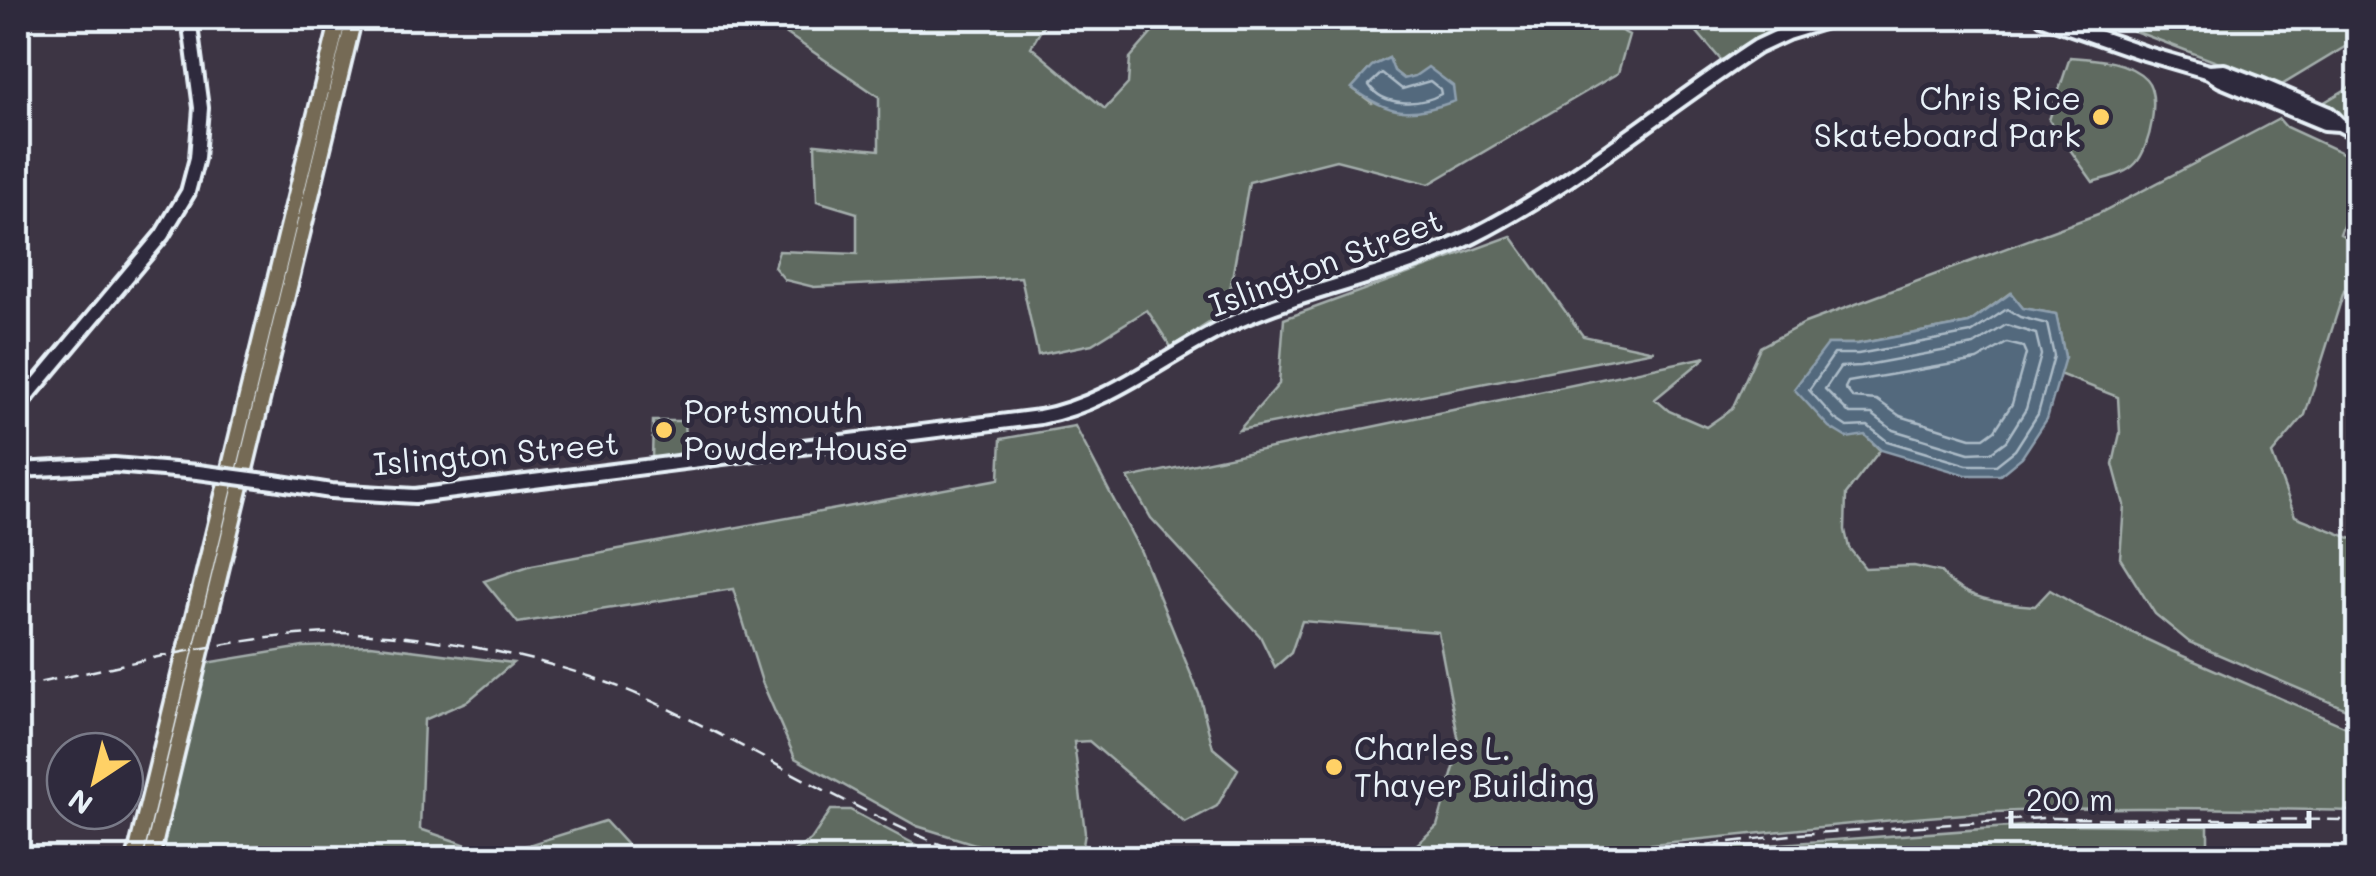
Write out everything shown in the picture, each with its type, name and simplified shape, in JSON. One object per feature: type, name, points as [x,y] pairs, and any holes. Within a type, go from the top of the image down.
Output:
[{"type":"main road","points":[[134,858],[339,18]]},
{"type":"main road","points":[[151,858],[354,18]]},
{"type":"street","points":[[18,407],[162,235],[188,192],[197,158],[201,108],[189,18]]},
{"type":"street","name":"Islington Street","points":[[18,470],[114,465],[198,472],[330,491],[415,496],[1040,418],[1080,408],[1240,320],[1302,295],[1409,264],[1470,238],[1559,186],[1758,47],[1787,33],[1836,18]]},
{"type":"street","points":[[2042,18],[2329,114],[2358,134]]},
{"type":"green space","points":[[709,18],[1048,18],[1031,47],[1105,109],[1128,84],[1130,58],[1165,18],[1597,18],[1629,35],[1618,73],[1429,184],[1336,160],[1249,182],[1226,312],[1171,347],[1147,310],[1092,344],[1038,355],[1021,277],[814,287],[785,280],[774,267],[779,251],[857,254],[857,213],[817,201],[815,144],[879,150],[879,97],[768,21],[717,22]],"holes":[[[1389,58],[1394,71],[1404,79],[1415,76],[1372,103],[1352,88],[1372,66]]]},
{"type":"green space","points":[[1685,18],[1815,18],[1768,33],[1721,60]]},
{"type":"green space","points":[[2100,18],[2358,18],[2358,39],[2280,86]]},
{"type":"green space","name":"Chris Rice Skateboard Park","points":[[2070,57],[2130,68],[2146,79],[2150,87],[2153,109],[2149,134],[2141,156],[2122,173],[2093,182],[2049,120]]},
{"type":"green space","points":[[2358,82],[2358,133],[2313,109]]},
{"type":"green space","points":[[2279,119],[2286,127],[2358,160],[2358,187],[2340,234],[2358,244],[2358,297],[2344,291],[2305,415],[2272,454],[2295,516],[2358,541],[2358,714],[2189,642],[2155,614],[2120,558],[2124,505],[2113,464],[2120,433],[2118,397],[2059,374],[2065,357],[2056,314],[2023,308],[2010,293],[1969,323],[1857,344],[1828,344],[1865,435],[1880,450],[1846,494],[1845,530],[1849,548],[1865,568],[1914,566],[1941,572],[1971,594],[2010,604],[2035,606],[2050,590],[2169,650],[2358,732],[2358,811],[2149,808],[1992,812],[1604,848],[1402,858],[1437,826],[1460,747],[1438,632],[1302,621],[1291,653],[1275,667],[1260,636],[1151,518],[1128,478],[1706,357],[1655,399],[1669,411],[1706,427],[1732,409],[1760,347],[1805,323],[2098,214]]},
{"type":"green space","points":[[1511,236],[1583,336],[1654,351],[1239,430],[1279,384],[1284,319]]},
{"type":"green space","points":[[653,421],[684,421],[686,456],[652,459]]},
{"type":"green space","points":[[1075,426],[1141,552],[1199,694],[1213,748],[1238,769],[1217,806],[1185,823],[1089,741],[1074,742],[1085,833],[1081,858],[1020,858],[917,826],[795,758],[762,682],[733,589],[518,623],[484,581],[532,565],[999,479],[1001,439]]},
{"type":"green space","points":[[371,645],[513,663],[468,701],[424,720],[420,829],[496,855],[605,821],[639,858],[185,858],[160,853],[206,663],[303,647]]},
{"type":"green space","points":[[831,810],[850,810],[941,858],[783,858],[811,840]]},
{"type":"green space","points":[[2050,824],[2208,826],[2208,846],[2215,858],[1648,858],[1741,847]]},
{"type":"water","points":[[1389,58],[1394,71],[1404,79],[1428,67],[1453,86],[1455,101],[1426,110],[1402,111],[1378,104],[1352,88],[1372,66]]},
{"type":"water","points":[[2011,293],[2023,308],[2056,314],[2065,357],[2047,419],[2022,457],[2000,475],[1966,475],[1881,450],[1865,435],[1847,438],[1829,427],[1794,389],[1828,344],[1857,344],[1969,323]]},
{"type":"railway","points":[[18,687],[260,639],[339,633],[453,643],[574,671],[643,697],[892,824],[978,858]]},
{"type":"railway","points":[[1593,858],[1799,834],[2044,818],[2358,820]]},
{"type":"place","name":"Chris Rice Skateboard Park","points":[[2101,117]]},
{"type":"place","name":"Portsmouth Powder House","points":[[664,430]]},
{"type":"place","name":"Charles L. Thayer Building","points":[[1334,767]]}]
